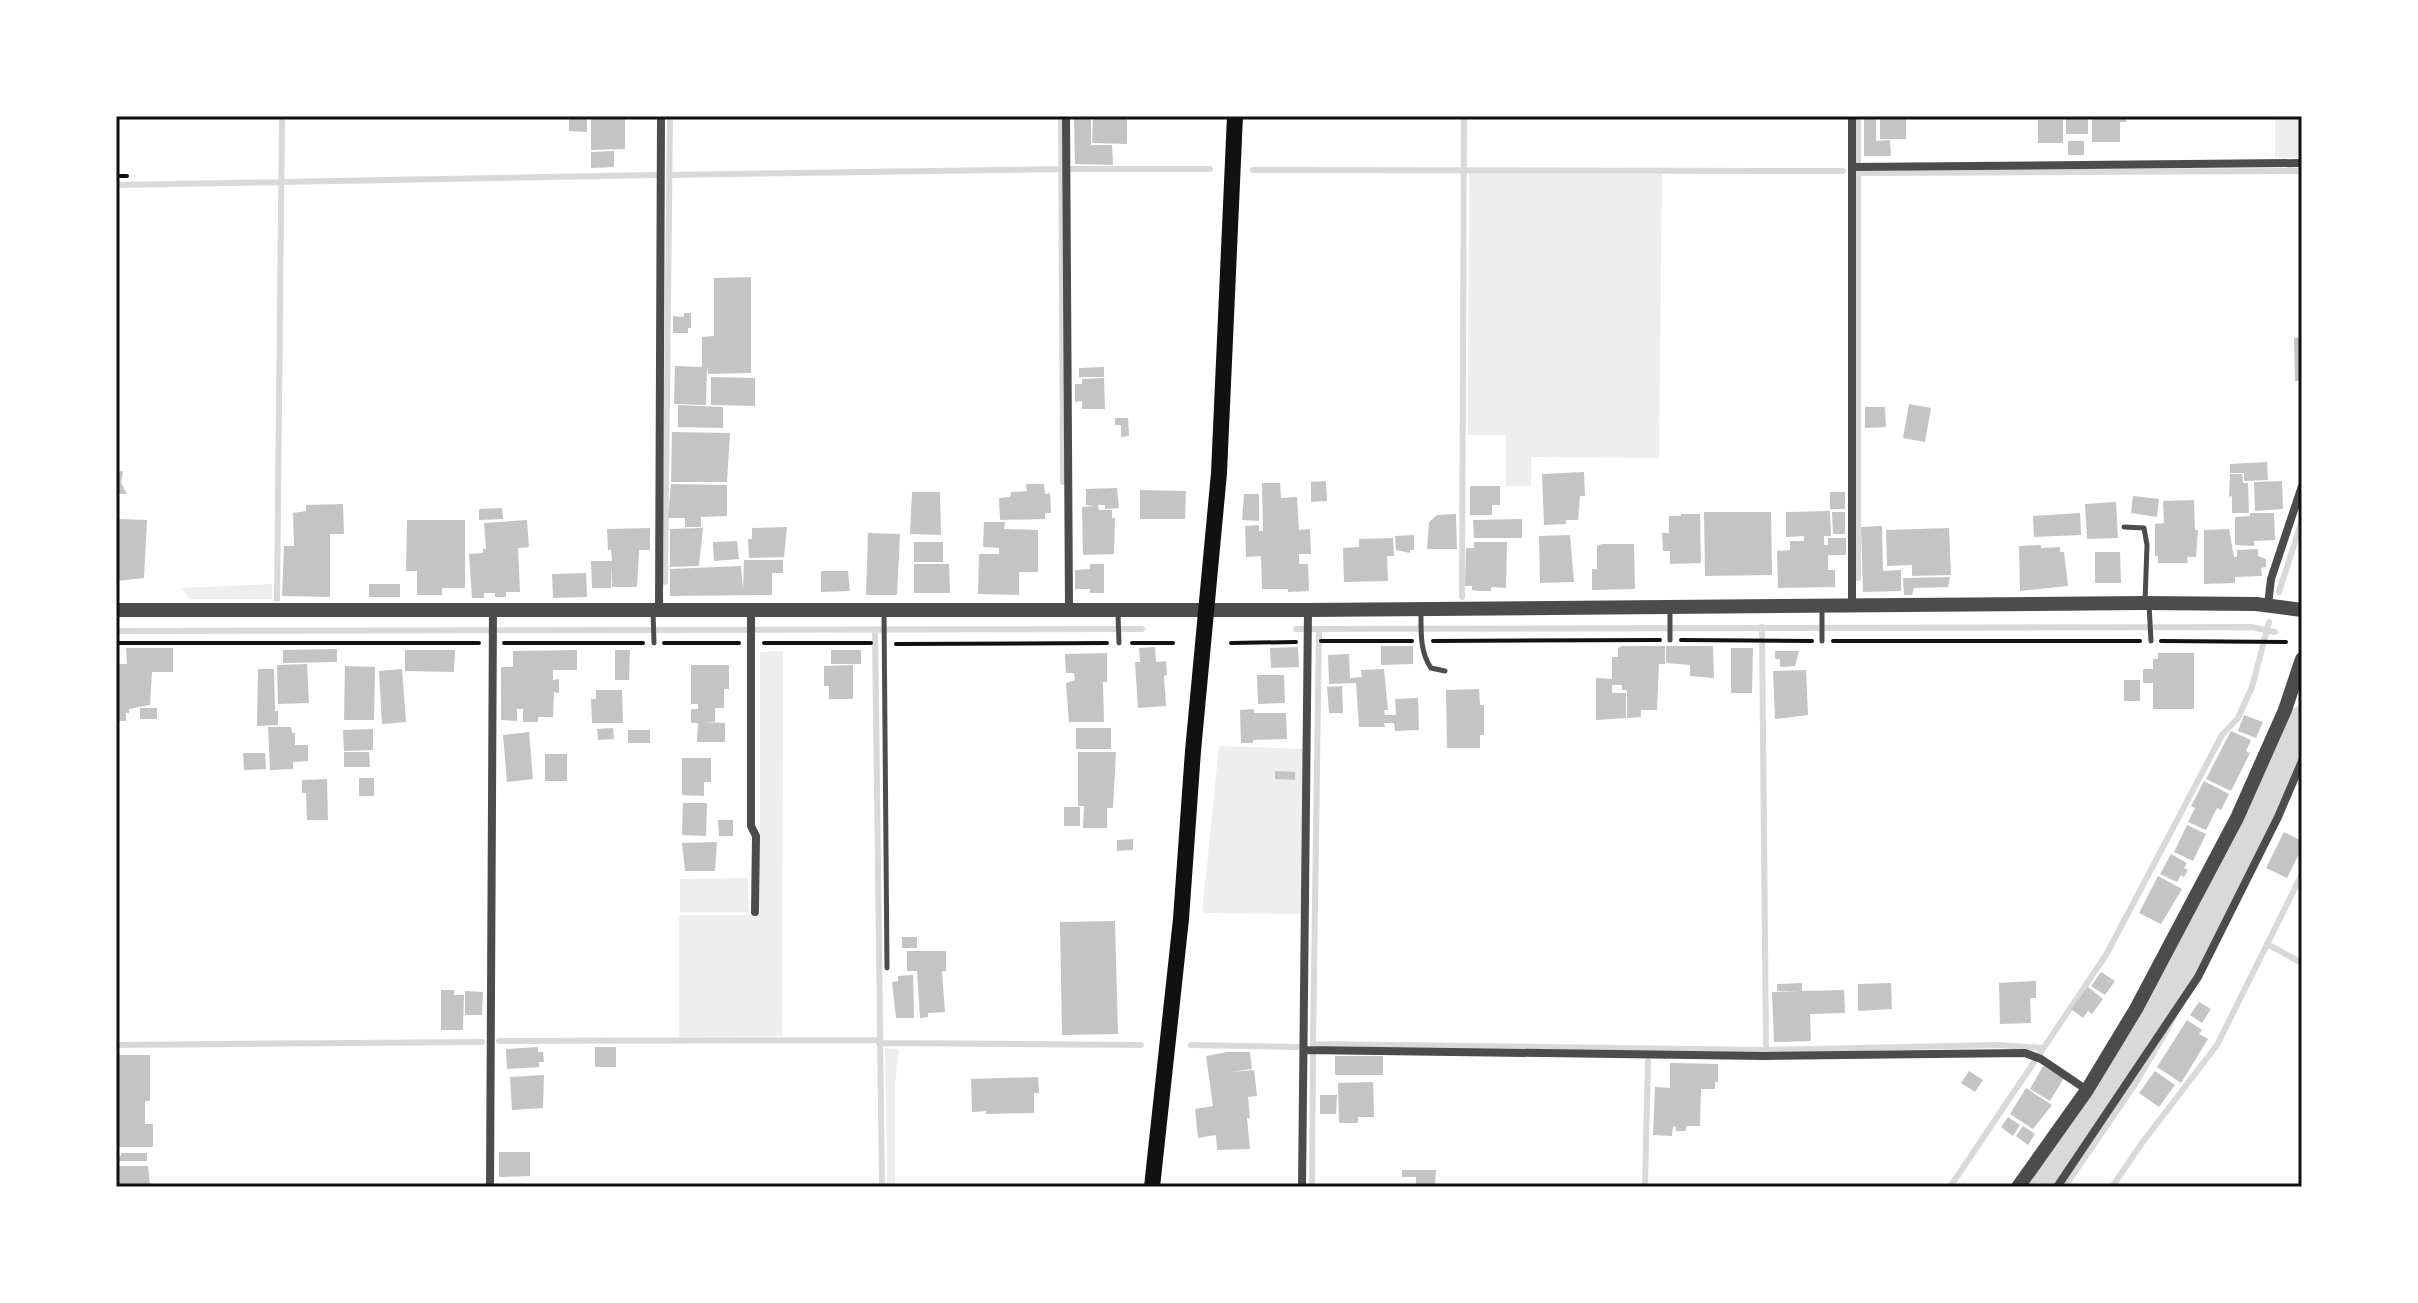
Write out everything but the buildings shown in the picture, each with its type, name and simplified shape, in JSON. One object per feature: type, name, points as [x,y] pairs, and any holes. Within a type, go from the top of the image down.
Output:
[{"type":"main road","points":[[1152,1187],[1181,919],[1219,473],[1235,116]]},
{"type":"street","points":[[655,614],[661,116]]},
{"type":"street","points":[[1066,116],[1069,608]]},
{"type":"street","points":[[1852,116],[1856,167],[1852,604]]},
{"type":"street","points":[[1856,167],[2302,163]]},
{"type":"street","points":[[2268,605],[2271,579],[2302,486]]},
{"type":"street","points":[[116,610],[493,616],[885,616],[1069,608],[1118,615],[1207,610],[1308,616],[1822,611],[1852,604],[2147,603],[2268,605],[2302,610]]},
{"type":"street","points":[[490,1187],[493,616]]},
{"type":"street","points":[[751,616],[751,826],[756,836],[755,912]]},
{"type":"street","points":[[1302,1187],[1308,616]]},
{"type":"street","points":[[2018,1187],[2087,1090],[2136,1009],[2237,818],[2285,710],[2302,659]]},
{"type":"street","points":[[2057,1187],[2198,977],[2278,817],[2302,761]]},
{"type":"street","points":[[1305,1050],[1764,1056],[2025,1053],[2037,1057],[2087,1090]]},
{"type":"lane","points":[[2124,527],[2144,528],[2150,638]]},
{"type":"lane","points":[[1822,611],[1822,639]]},
{"type":"lane","points":[[1670,612],[1670,637]]},
{"type":"lane","points":[[1421,613],[1421,639],[1431,668],[1445,671]]},
{"type":"lane","points":[[654,641],[655,614]]},
{"type":"lane","points":[[1118,615],[1119,641]]},
{"type":"lane","points":[[885,616],[887,968]]},
{"type":"path","points":[[116,176],[127,176]]},
{"type":"path","points":[[1323,641],[1670,637],[1757,640],[2150,638],[2286,642]]},
{"type":"path","points":[[885,640],[1173,643]]},
{"type":"path","points":[[1231,643],[1308,640]]},
{"type":"shaded area","points":[[2275,116],[2302,116],[2302,158],[2275,158]]},
{"type":"shaded area","points":[[1469,173],[1662,174],[1659,458],[1531,457],[1531,486],[1506,486],[1506,435],[1468,435]]},
{"type":"shaded area","points":[[272,584],[272,599],[190,599],[181,588]]},
{"type":"shaded area","points":[[783,651],[782,1036],[679,1037],[679,915],[760,915],[760,652]]},
{"type":"shaded area","points":[[1219,746],[1304,749],[1301,914],[1202,913]]},
{"type":"shaded area","points":[[748,878],[749,912],[680,912],[680,879]]},
{"type":"shaded area","points":[[885,1048],[899,1049],[895,1086],[895,1187],[887,1187]]},
{"type":"waterway","points":[[277,599],[282,116]]},
{"type":"waterway","points":[[665,582],[670,116]]},
{"type":"waterway","points":[[1061,116],[1063,482]]},
{"type":"waterway","points":[[1462,597],[1464,116]]},
{"type":"waterway","points":[[1858,116],[1858,170]]},
{"type":"waterway","points":[[669,175],[1062,169]]},
{"type":"waterway","points":[[1072,169],[1210,169]]},
{"type":"waterway","points":[[1253,170],[1843,171]]},
{"type":"waterway","points":[[1858,578],[1858,173],[2302,171]]},
{"type":"waterway","points":[[116,185],[655,175]]},
{"type":"waterway","points":[[2279,592],[2302,520]]},
{"type":"waterway","points":[[1950,1187],[2106,955],[2222,735],[2238,718],[2252,687],[2269,622]]},
{"type":"waterway","points":[[1762,627],[1766,1050]]},
{"type":"waterway","points":[[1296,629],[2251,627],[2275,632]]},
{"type":"waterway","points":[[116,631],[1142,629]]},
{"type":"waterway","points":[[875,630],[882,1187]]},
{"type":"waterway","points":[[1319,630],[1313,1044],[1766,1050],[1998,1045],[2041,1048]]},
{"type":"waterway","points":[[2045,1187],[2120,1078],[2153,1022],[2245,849],[2302,725]]},
{"type":"waterway","points":[[2112,1187],[2217,1045],[2302,874]]},
{"type":"waterway","points":[[2267,944],[2302,963]]},
{"type":"waterway","points":[[499,1041],[879,1040]]},
{"type":"waterway","points":[[116,1045],[482,1042]]},
{"type":"waterway","points":[[879,1043],[1141,1045]]},
{"type":"waterway","points":[[1191,1045],[1298,1047]]},
{"type":"waterway","points":[[1312,1187],[1313,1056]]},
{"type":"waterway","points":[[1645,1187],[1648,1061]]}]
